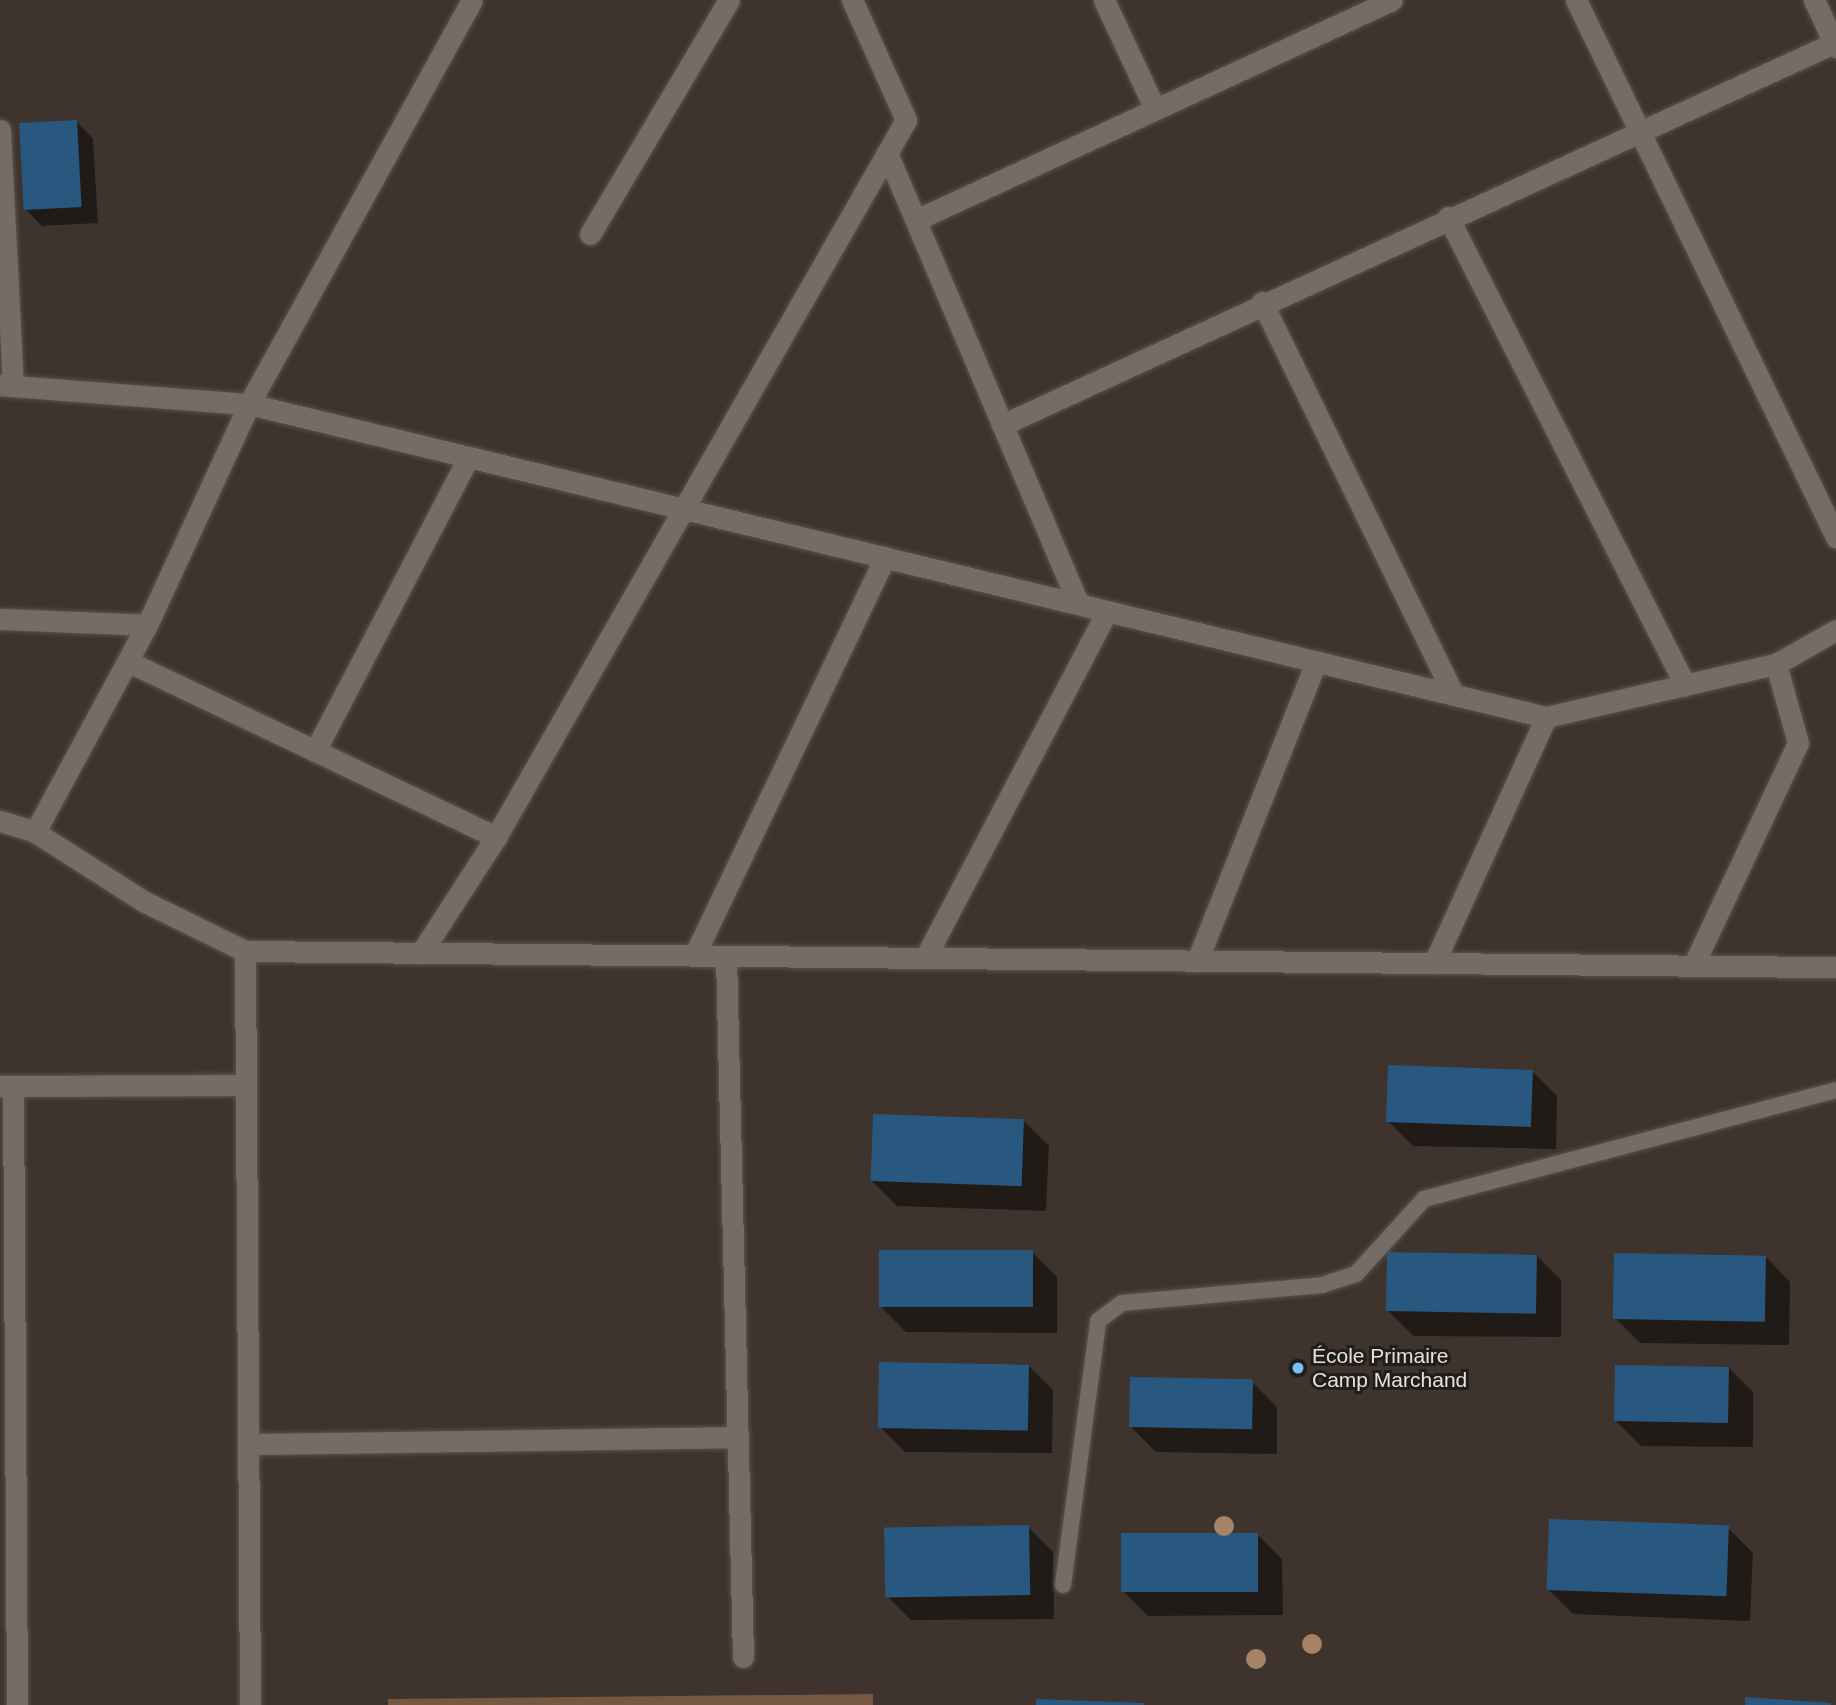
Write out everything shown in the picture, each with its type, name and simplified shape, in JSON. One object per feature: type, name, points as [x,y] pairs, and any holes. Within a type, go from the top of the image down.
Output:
[{"type":"street","points":[[35,832],[129,662],[248,404],[472,0]]},
{"type":"street","points":[[590,234],[729,0]]},
{"type":"street","points":[[421,953],[496,837],[681,509],[906,120],[852,0]]},
{"type":"street","points":[[1104,0],[1156,109]]},
{"type":"street","points":[[916,220],[1156,109],[1350,9],[1392,0]]},
{"type":"street","points":[[1576,0],[1836,537]]},
{"type":"street","points":[[1002,425],[1262,302],[1835,44],[1814,0]]},
{"type":"street","points":[[0,130],[7,385],[248,404],[1546,718],[1776,664],[1836,630]]},
{"type":"street","points":[[887,153],[1078,604]]},
{"type":"street","points":[[1448,217],[1685,685]]},
{"type":"street","points":[[1262,302],[1454,695]]},
{"type":"street","points":[[315,751],[469,457]]},
{"type":"street","points":[[694,956],[885,557]]},
{"type":"street","points":[[925,958],[1107,611]]},
{"type":"street","points":[[0,619],[147,625]]},
{"type":"street","points":[[129,662],[496,837]]},
{"type":"street","points":[[1197,961],[1316,662]]},
{"type":"street","points":[[1693,966],[1798,743],[1776,664]]},
{"type":"street","points":[[1434,963],[1546,718]]},
{"type":"street","points":[[0,821],[35,832],[145,902],[245,951],[1836,967]]},
{"type":"street","points":[[245,951],[250,1705]]},
{"type":"street","points":[[726,956],[743,1657]]},
{"type":"street","points":[[17,1705],[8,1605],[6,1086],[246,1085]]},
{"type":"street","points":[[248,1444],[737,1437]]},
{"type":"lane","points":[[1063,1585],[1098,1321],[1122,1303],[1322,1285],[1356,1275],[1424,1199],[1836,1090]]},
{"type":"shaded area","points":[[873,1694],[873,1705],[388,1705],[388,1699]]},
{"type":"building","points":[[77,120],[82,207],[24,210],[19,123]]},
{"type":"building","points":[[1388,1065],[1533,1070],[1531,1127],[1386,1122]]},
{"type":"building","points":[[873,1114],[1024,1119],[1022,1186],[871,1181]]},
{"type":"building","points":[[879,1250],[1033,1250],[1033,1307],[879,1307]]},
{"type":"building","points":[[1387,1252],[1537,1255],[1536,1314],[1386,1311]]},
{"type":"building","points":[[1614,1253],[1766,1256],[1765,1322],[1613,1319]]},
{"type":"building","points":[[879,1362],[1029,1365],[1028,1431],[878,1428]]},
{"type":"building","points":[[1615,1365],[1729,1367],[1728,1423],[1614,1421]]},
{"type":"building","points":[[1130,1377],[1253,1379],[1252,1429],[1129,1427]]},
{"type":"building","points":[[1549,1519],[1729,1525],[1726,1596],[1547,1590]]},
{"type":"building","points":[[1029,1525],[1030,1595],[885,1598],[884,1528]]},
{"type":"building","points":[[1121,1533],[1258,1533],[1258,1592],[1121,1592]]},
{"type":"building","points":[[1745,1697],[1831,1703],[1831,1705],[1745,1705]]},
{"type":"building","points":[[1036,1699],[1144,1703],[1144,1705],[1036,1705]]},
{"type":"place","name":"École Primaire Camp Marchand","points":[[1298,1368]]}]
